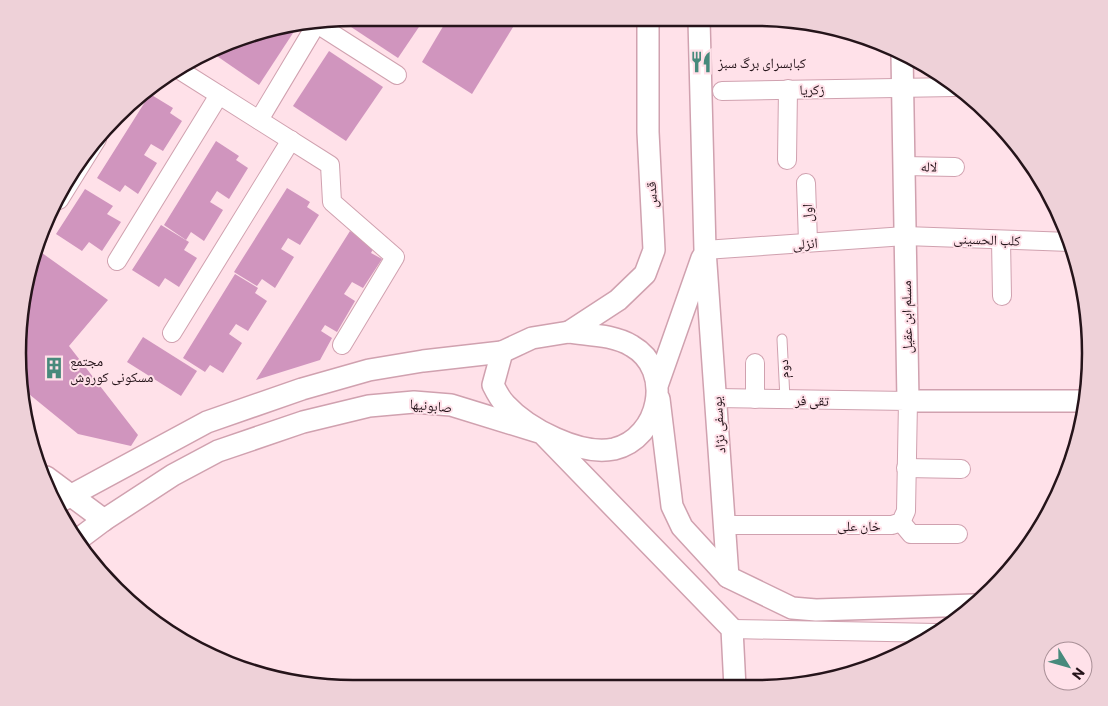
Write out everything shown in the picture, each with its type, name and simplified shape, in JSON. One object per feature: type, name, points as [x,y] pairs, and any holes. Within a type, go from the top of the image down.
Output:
[{"type":"street","name":"قدس","points":[[569,332],[625,293],[645,274],[654,250],[648,132],[648,26]]},
{"type":"street","name":"یوسفی نژاد","points":[[700,26],[705,250],[717,398],[728,577]]},
{"type":"street","points":[[323,28],[397,75]]},
{"type":"street","points":[[259,120],[314,29]]},
{"type":"street","name":"مسلم ابن عقیل","points":[[902,61],[908,401]]},
{"type":"street","points":[[185,73],[330,165],[332,202],[395,257],[342,345]]},
{"type":"street","name":"زکریا","points":[[722,91],[902,86],[945,87]]},
{"type":"street","points":[[788,89],[788,160]]},
{"type":"street","points":[[117,261],[219,95]]},
{"type":"street","points":[[172,334],[291,140]]},
{"type":"street","name":"لاله","points":[[904,166],[955,167]]},
{"type":"street","name":"اول","points":[[806,183],[808,242]]},
{"type":"street","name":"انزلی","points":[[705,250],[905,236]]},
{"type":"street","name":"کلب الحسینی","points":[[905,236],[1062,242]]},
{"type":"street","points":[[1001,240],[1002,296]]},
{"type":"street","points":[[502,352],[493,385],[504,404],[542,433],[590,450],[614,448],[630,442],[644,430],[705,250]]},
{"type":"street","points":[[63,499],[207,422],[302,389],[369,370],[423,361],[502,352],[532,338],[569,332],[610,338],[633,346],[653,364],[658,389],[672,506],[682,527],[696,545],[728,577],[792,608],[816,610],[962,605]]},
{"type":"street","points":[[754,399],[755,363]]},
{"type":"street","name":"تقی فر","points":[[717,398],[908,401]]},
{"type":"street","points":[[958,534],[911,534],[901,522],[906,511],[908,401],[1078,401]]},
{"type":"street","name":"صابونیها","points":[[82,536],[173,475],[218,451],[303,422],[369,406],[414,402],[451,405],[542,433],[732,629]]},
{"type":"street","points":[[906,468],[961,469]]},
{"type":"street","points":[[63,499],[104,520]]},
{"type":"street","name":"خان علی","points":[[725,525],[892,525],[901,522]]},
{"type":"street","points":[[735,680],[732,629],[924,633]]},
{"type":"lane","name":"دوم","points":[[782,339],[785,399]]},
{"type":"building","points":[[350,26],[420,26],[398,58]]},
{"type":"building","points":[[443,26],[514,26],[472,94],[422,62]]},
{"type":"building","points":[[294,32],[259,85],[217,56],[268,37]]},
{"type":"building","points":[[329,51],[383,87],[346,141],[293,106]]},
{"type":"building","points":[[152,95],[173,108],[170,113],[182,121],[163,151],[151,144],[144,155],[157,163],[138,194],[125,185],[120,192],[97,178],[146,101]]},
{"type":"building","points":[[216,141],[239,156],[236,160],[248,168],[229,199],[217,191],[210,202],[223,210],[204,241],[191,232],[186,240],[164,225]]},
{"type":"building","points":[[287,188],[310,202],[307,207],[319,215],[300,245],[288,238],[281,249],[294,257],[275,288],[262,279],[257,286],[234,272]]},
{"type":"building","points":[[85,189],[113,206],[107,214],[121,222],[102,251],[89,242],[82,251],[56,234]]},
{"type":"building","points":[[161,225],[189,242],[184,250],[197,258],[179,287],[165,278],[159,287],[132,270]]},
{"type":"building","points":[[350,231],[374,247],[371,253],[382,259],[363,288],[352,282],[344,294],[355,301],[337,332],[325,325],[321,331],[332,338],[320,360],[256,380]]},
{"type":"building","name":"مجتمع مسکونی کوروش","points":[[42,253],[108,300],[69,346],[138,435],[131,446],[78,434],[29,394],[26,353],[29,310],[37,268]]},
{"type":"building","points":[[235,274],[258,288],[255,293],[267,301],[248,331],[236,324],[229,334],[242,343],[223,373],[210,365],[205,372],[183,358]]},
{"type":"building","points":[[143,337],[197,371],[181,396],[127,362]]},
{"type":"place","name":"کبابسرای برگ سبز","points":[[701,62]]},
{"type":"place","name":"مجتمع مسکونی کوروش","points":[[54,368]]}]
